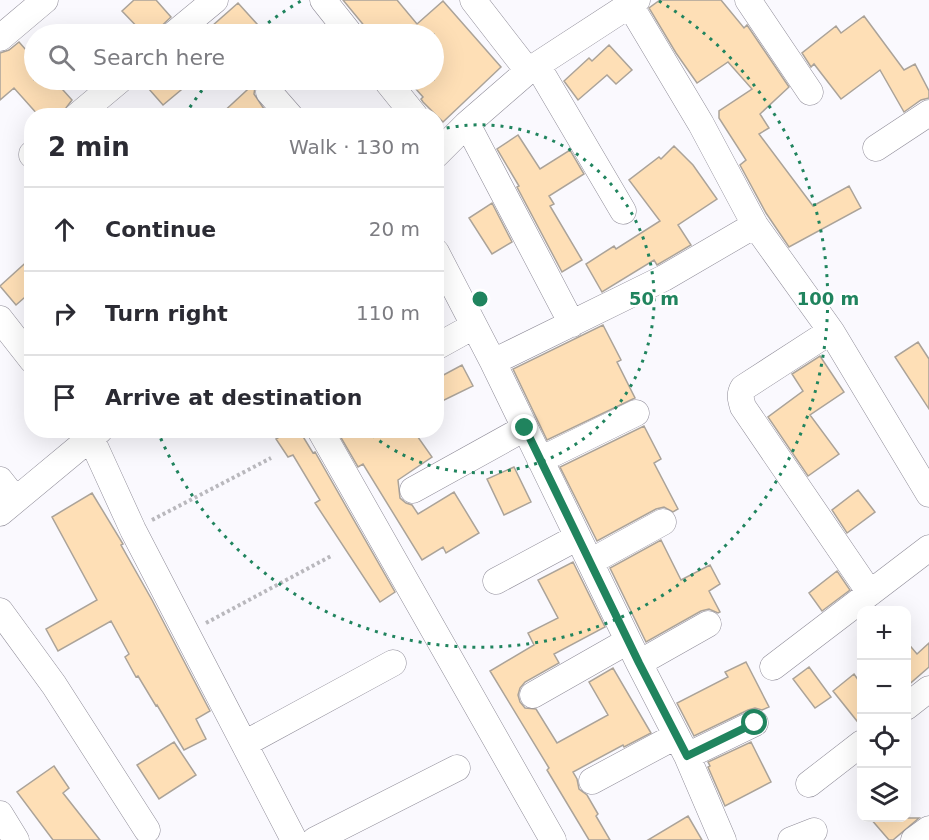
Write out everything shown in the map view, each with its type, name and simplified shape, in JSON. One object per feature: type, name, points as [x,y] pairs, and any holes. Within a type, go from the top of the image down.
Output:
[{"type":"street","points":[[0,38],[45,0]]},
{"type":"street","points":[[186,24],[215,0]]},
{"type":"street","points":[[323,0],[342,24]]},
{"type":"street","points":[[473,0],[532,68],[623,211]]},
{"type":"street","points":[[748,0],[810,93]]},
{"type":"street","points":[[444,144],[532,68],[632,2],[755,225],[831,330],[929,494]]},
{"type":"street","points":[[87,108],[108,90]]},
{"type":"street","points":[[394,90],[409,108]]},
{"type":"street","points":[[269,92],[283,108]]},
{"type":"street","points":[[876,148],[929,113]]},
{"type":"street","points":[[467,124],[572,324]]},
{"type":"street","points":[[493,362],[664,278],[755,225]]},
{"type":"street","points":[[444,268],[493,362],[682,746],[723,840]]},
{"type":"street","points":[[0,319],[24,350]]},
{"type":"street","points":[[444,343],[474,326]]},
{"type":"street","points":[[831,330],[743,388],[740,399],[743,407],[870,593]]},
{"type":"street","points":[[540,460],[636,414]]},
{"type":"street","points":[[413,490],[525,428]]},
{"type":"street","points":[[5,497],[85,438]]},
{"type":"street","points":[[94,438],[133,530],[294,840]]},
{"type":"street","points":[[325,438],[554,840]]},
{"type":"street","points":[[590,562],[663,522]]},
{"type":"street","points":[[496,581],[578,537]]},
{"type":"street","points":[[773,667],[929,548]]},
{"type":"street","points":[[0,611],[54,685],[147,830]]},
{"type":"street","points":[[533,694],[708,624]]},
{"type":"street","points":[[244,744],[393,663]]},
{"type":"street","points":[[911,703],[929,689]]},
{"type":"street","points":[[592,781],[682,746],[755,723]]},
{"type":"street","points":[[809,784],[857,746]]},
{"type":"street","points":[[315,840],[457,768]]},
{"type":"street","points":[[0,814],[16,840]]},
{"type":"street","points":[[914,840],[929,829]]},
{"type":"path","points":[[133,530],[272,459]]},
{"type":"path","points":[[187,633],[333,555]]},
{"type":"building","points":[[134,0],[156,0],[171,17],[164,24],[134,24],[122,11]]},
{"type":"building","points":[[343,0],[397,0],[417,24],[363,24]]},
{"type":"building","points":[[660,0],[721,0],[744,28],[747,25],[789,87],[760,114],[769,128],[759,134],[813,206],[849,186],[861,208],[789,247],[766,213],[740,165],[746,160],[719,118],[719,111],[752,89],[728,62],[697,83],[649,8]]},
{"type":"building","points":[[443,1],[501,67],[444,121],[444,108],[429,108],[421,99],[423,97],[417,90],[444,90],[444,24],[417,24]]},
{"type":"building","points":[[238,3],[257,24],[214,24]]},
{"type":"building","points":[[864,16],[904,70],[915,64],[929,91],[929,98],[921,100],[904,112],[880,70],[841,99],[814,64],[811,67],[802,53],[836,26],[841,33]]},
{"type":"building","points":[[19,42],[24,48],[24,90],[63,90],[72,100],[66,108],[32,108],[14,88],[0,100],[0,53],[9,50]]},
{"type":"building","points":[[609,45],[632,70],[616,84],[607,75],[578,100],[564,81],[589,58],[592,61]]},
{"type":"building","points":[[150,90],[181,90],[163,105]]},
{"type":"building","points":[[247,90],[255,90],[254,94],[263,108],[228,108]]},
{"type":"building","points":[[518,135],[540,169],[570,150],[584,174],[549,196],[554,204],[550,206],[582,260],[562,272],[517,187],[519,186],[497,149]]},
{"type":"building","points":[[674,146],[693,165],[717,199],[678,225],[691,245],[657,265],[654,260],[602,292],[586,264],[614,246],[616,249],[660,221],[629,180],[659,157],[661,159]]},
{"type":"building","points":[[492,203],[512,242],[492,254],[469,218]]},
{"type":"building","points":[[24,264],[24,298],[16,305],[0,286]]},
{"type":"building","points":[[603,325],[621,360],[617,362],[635,398],[547,440],[513,369]]},
{"type":"building","points":[[918,342],[929,359],[929,409],[895,357]]},
{"type":"building","points":[[820,356],[844,392],[810,415],[839,454],[808,476],[768,417],[803,391],[792,374]]},
{"type":"building","points":[[462,365],[473,386],[444,400],[444,375]]},
{"type":"building","points":[[644,426],[661,459],[654,463],[678,509],[673,512],[664,507],[656,509],[597,541],[560,467]]},
{"type":"building","points":[[304,438],[313,453],[315,452],[395,592],[380,602],[315,503],[320,500],[293,455],[288,457],[276,439]]},
{"type":"building","points":[[341,438],[419,438],[432,457],[398,480],[400,498],[412,505],[418,514],[454,492],[479,533],[446,553],[443,547],[422,560],[363,464],[358,467]]},
{"type":"building","points":[[514,467],[531,502],[504,515],[487,479]]},
{"type":"building","points":[[858,490],[875,512],[847,533],[832,510]]},
{"type":"building","points":[[92,493],[123,544],[121,545],[210,711],[196,719],[206,739],[184,750],[138,676],[136,677],[125,657],[129,654],[111,621],[58,651],[46,629],[97,600],[52,517]]},
{"type":"building","points":[[661,540],[681,580],[710,565],[720,584],[709,591],[720,612],[709,609],[701,611],[646,642],[610,568]]},
{"type":"building","points":[[573,562],[605,627],[554,654],[559,663],[525,682],[518,695],[525,708],[536,709],[557,743],[608,715],[589,682],[613,668],[651,733],[573,772],[579,789],[587,795],[610,840],[589,840],[547,770],[549,768],[490,671],[534,645],[528,633],[558,618],[538,580]]},
{"type":"building","points":[[837,571],[850,590],[822,611],[809,593]]},
{"type":"building","points":[[929,643],[929,667],[911,683],[911,647],[917,654]]},
{"type":"building","points":[[746,662],[769,707],[762,710],[755,708],[748,710],[694,736],[677,703],[728,677],[725,672]]},
{"type":"building","points":[[809,667],[831,697],[815,708],[793,679]]},
{"type":"building","points":[[854,674],[857,678],[857,721],[833,691]]},
{"type":"building","points":[[174,742],[196,775],[159,799],[137,765]]},
{"type":"building","points":[[751,742],[771,782],[725,806],[708,767],[710,766],[708,762]]},
{"type":"building","points":[[54,766],[69,788],[63,793],[100,840],[53,840],[17,792]]},
{"type":"building","points":[[688,816],[702,840],[648,840]]},
{"type":"building","points":[[911,818],[919,818],[893,840],[889,840],[873,822],[911,822]]},
{"type":"route","points":[[525,428],[639,663],[687,756],[755,723]]}]
